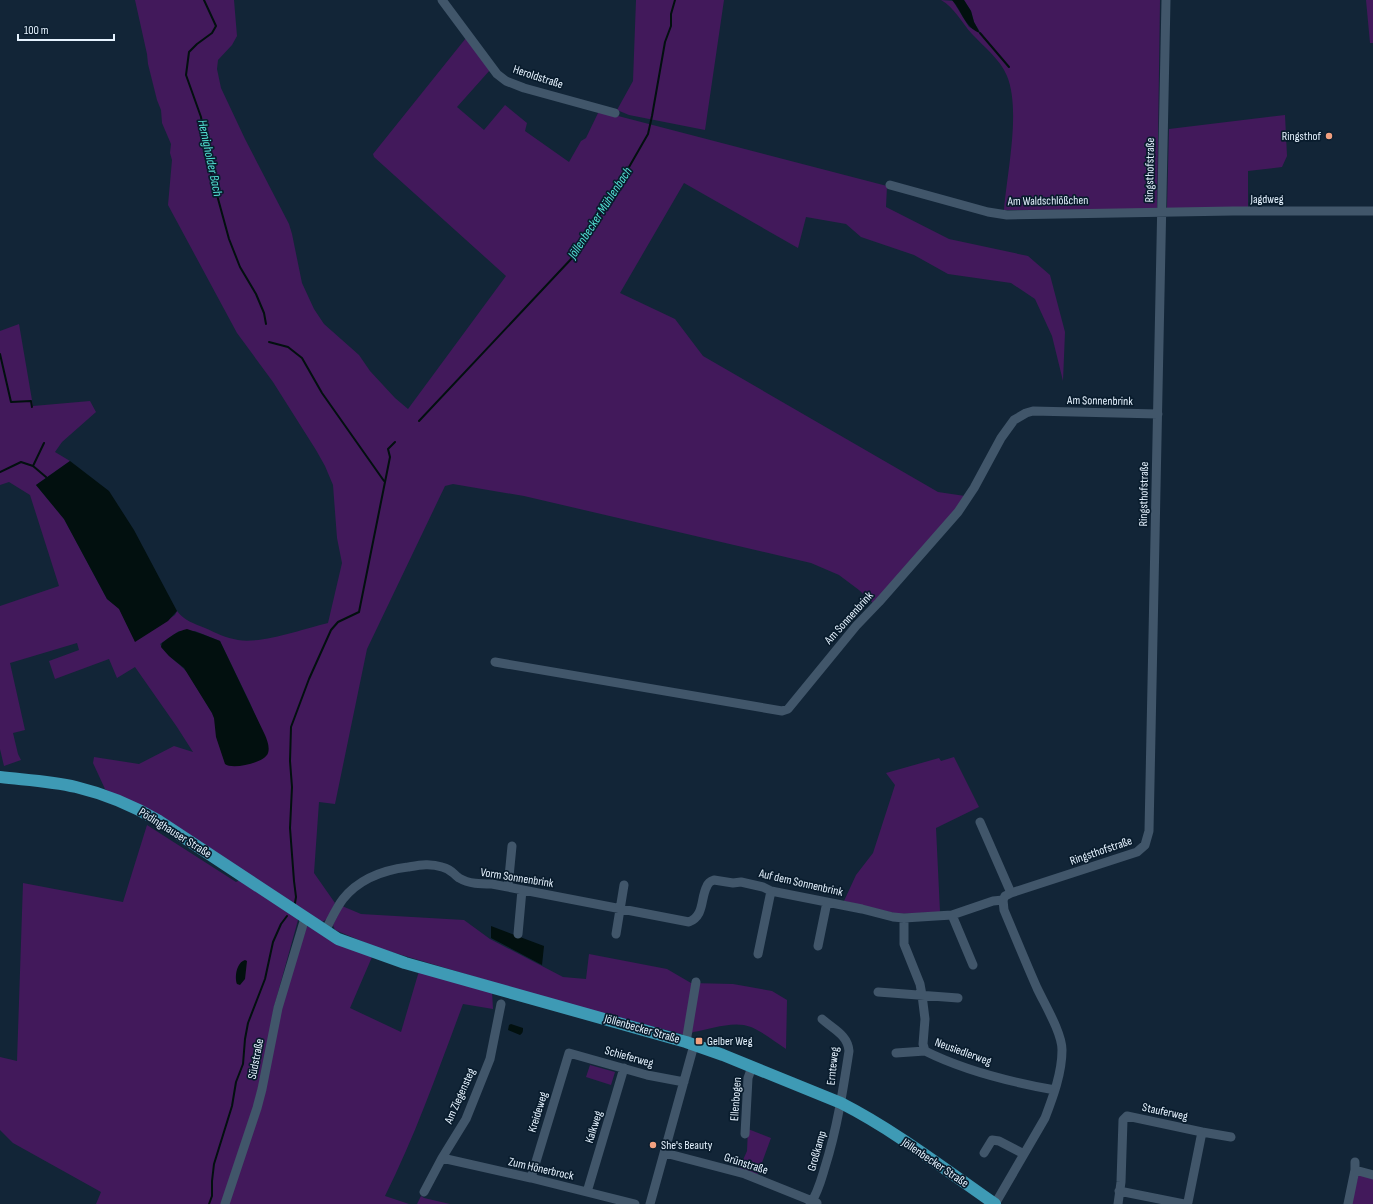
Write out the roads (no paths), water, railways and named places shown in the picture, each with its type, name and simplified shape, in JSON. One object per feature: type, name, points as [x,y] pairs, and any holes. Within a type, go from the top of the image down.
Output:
[{"type":"main road","name":"Pödinghauser Straße","points":[[0,777],[50,782],[76,787],[100,794],[134,807],[159,821],[291,909]]},
{"type":"main road","name":"Jöllenbecker Straße","points":[[291,909],[338,939],[405,963],[690,1044],[841,1103],[860,1113],[923,1153],[995,1204]]},
{"type":"street","name":"Heroldstraße","points":[[442,0],[497,74],[506,81],[524,88],[615,113]]},
{"type":"street","name":"Ringsthofstraße","points":[[1003,900],[1005,896],[1011,893],[1137,852],[1145,845],[1147,840],[1149,823],[1166,0]]},
{"type":"street","name":"Am Waldschlößchen","points":[[890,185],[988,212],[1007,215],[1162,213]]},
{"type":"street","name":"Jagdweg","points":[[1162,213],[1233,211],[1373,211]]},
{"type":"street","name":"Am Sonnenbrink","points":[[495,662],[782,711],[788,709],[856,626],[880,602],[958,512],[974,488],[1001,438],[1014,420],[1033,411],[1158,414]]},
{"type":"street","points":[[980,822],[1011,893]]},
{"type":"street","points":[[508,888],[512,846]]},
{"type":"street","name":"Vorm Sonnenbrink","points":[[325,931],[344,897],[364,881],[386,871],[430,864],[447,868],[459,878],[476,884],[492,884],[594,904]]},
{"type":"street","name":"Auf dem Sonnenbrink","points":[[594,904],[689,922],[694,920],[699,914],[707,885],[714,880],[733,883],[741,882],[771,890],[862,909],[893,918],[952,915],[993,901],[1003,900]]},
{"type":"street","points":[[616,934],[624,885]]},
{"type":"street","points":[[518,934],[522,890]]},
{"type":"street","points":[[758,954],[771,890]]},
{"type":"street","points":[[995,1204],[1045,1118],[1055,1090],[1062,1050],[1061,1042],[1004,910],[1002,904],[1003,900]]},
{"type":"street","points":[[818,946],[827,902]]},
{"type":"street","points":[[952,915],[973,965]]},
{"type":"street","name":"Südstraße","points":[[225,1204],[257,1108],[278,1008],[305,918]]},
{"type":"street","name":"Neusiedlerweg","points":[[904,918],[904,944],[920,984],[922,996],[925,1019],[923,1044],[925,1050],[939,1058],[1004,1080],[1055,1090]]},
{"type":"street","points":[[650,1204],[684,1082],[690,1044],[696,982]]},
{"type":"street","points":[[878,992],[958,998]]},
{"type":"street","name":"Am Ziegensteg","points":[[424,1192],[442,1158],[466,1119],[490,1059],[501,1004]]},
{"type":"street","name":"Ernteweg","points":[[822,1019],[840,1033],[849,1044],[841,1103]]},
{"type":"street","points":[[896,1053],[925,1050]]},
{"type":"street","name":"Schieferweg","points":[[569,1052],[647,1076],[684,1082]]},
{"type":"street","name":"Kreideweg","points":[[531,1178],[569,1052]]},
{"type":"street","name":"Ellenbogen","points":[[745,1134],[748,1078],[752,1067]]},
{"type":"street","name":"Kalkweg","points":[[587,1192],[624,1068]]},
{"type":"street","name":"Großkamp","points":[[814,1203],[833,1144],[841,1103]]},
{"type":"street","name":"Stauferweg","points":[[1118,1204],[1121,1182],[1123,1120],[1127,1116],[1231,1137]]},
{"type":"street","name":"Stauferweg","points":[[1119,1191],[1185,1204],[1188,1202],[1202,1132]]},
{"type":"street","points":[[984,1154],[992,1140],[999,1141],[1024,1154]]},
{"type":"street","name":"Grünstraße","points":[[665,1153],[744,1174],[814,1203]]},
{"type":"street","name":"Zum Hönerbrock","points":[[442,1158],[635,1204]]},
{"type":"street","points":[[1348,1204],[1354,1166],[1373,1176]]},
{"type":"waterway","name":"Hemigholder Bach","points":[[204,0],[216,26],[212,33],[189,52],[186,75],[201,117],[208,162],[229,239],[240,267],[256,294],[264,313],[266,324]]},
{"type":"waterway","name":"Jöllenbecker Mühlenbach","points":[[419,421],[573,257],[621,181],[648,134],[665,42],[671,26],[671,14],[675,0]]},
{"type":"waterway","points":[[980,33],[1009,67]]},
{"type":"waterway","name":"Hemigholder Bach","points":[[269,342],[288,347],[302,358],[322,393],[384,481]]},
{"type":"waterway","points":[[0,354],[11,402],[31,401],[32,407]]},
{"type":"waterway","points":[[295,903],[296,897],[290,828],[292,787],[290,761],[291,727],[309,679],[331,630],[338,622],[359,612],[390,457],[388,449],[395,442]]},
{"type":"waterway","points":[[44,443],[33,466],[46,477]]},
{"type":"waterway","points":[[0,472],[21,462],[33,466]]},
{"type":"waterway","points":[[209,1204],[212,1196],[214,1164],[232,1106],[236,1082],[243,1064],[248,1023],[265,979],[273,942],[281,924],[287,916]]},
{"type":"place","name":"Ringsthof","points":[[1329,136]]},
{"type":"place","name":"Gelber Weg","points":[[699,1041]]},
{"type":"place","name":"She's Beauty","points":[[653,1145]]}]
